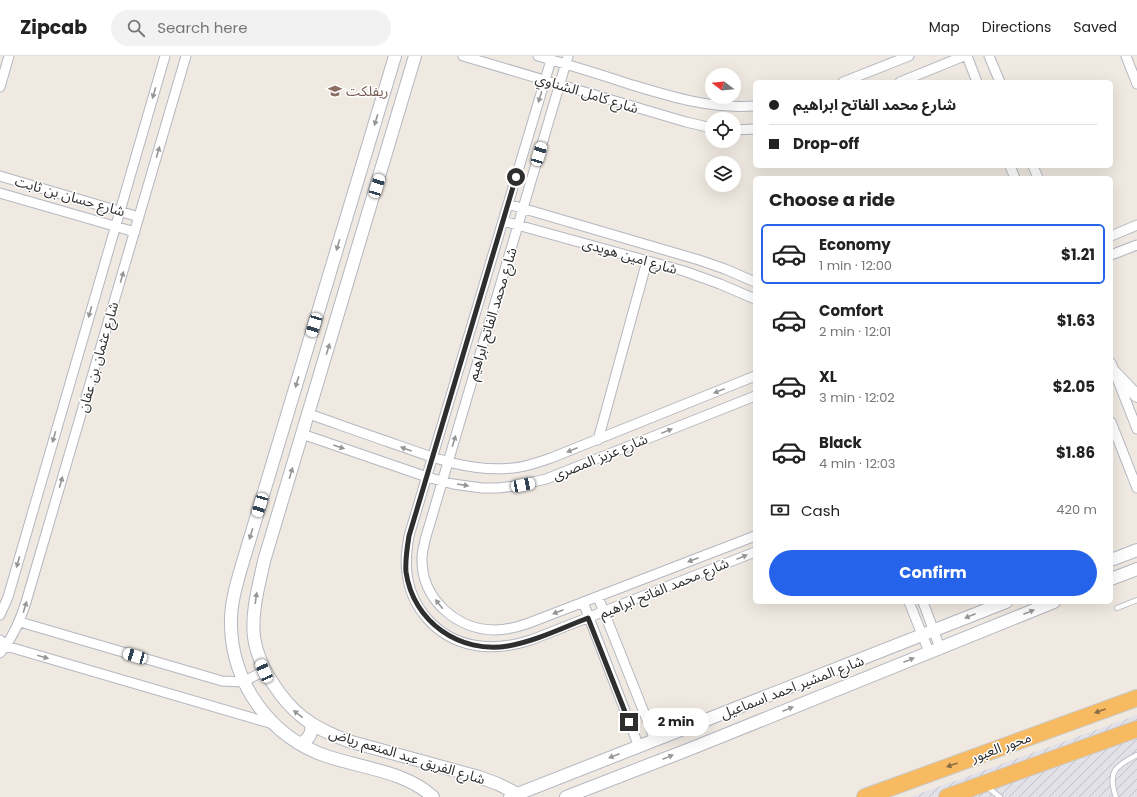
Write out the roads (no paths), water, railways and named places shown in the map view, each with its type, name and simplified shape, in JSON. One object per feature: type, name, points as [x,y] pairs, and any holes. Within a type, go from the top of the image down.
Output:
[{"type":"highway","name":"محور العبور","points":[[865,797],[1137,698]]},
{"type":"highway","name":"محور العبور","points":[[947,797],[1137,729]]},
{"type":"street","points":[[0,87],[9,56]]},
{"type":"street","name":"شارع عثمان بن عفان","points":[[0,615],[8,597],[165,56]]},
{"type":"street","name":"شارع عثمان بن عفان","points":[[2,647],[20,622],[186,56]]},
{"type":"street","name":"شارع الفريق عبد المنعم رياض","points":[[395,56],[233,596],[231,627],[235,657],[243,682],[258,706],[273,724],[300,744],[324,756],[394,775],[413,782],[433,797]]},
{"type":"street","name":"شارع الفريق عبد المنعم رياض","points":[[415,56],[264,561],[255,610],[254,637],[259,659],[264,671],[282,698],[293,710],[311,724],[329,734],[348,741],[479,777],[498,784],[514,795]]},
{"type":"street","name":"شارع كامل الشناوي","points":[[463,56],[705,126]]},
{"type":"street","name":"شارع كامل الشناوي","points":[[538,56],[551,60],[567,60],[686,101],[713,106],[753,106]]},
{"type":"street","points":[[848,80],[909,56]]},
{"type":"street","points":[[905,80],[966,56],[976,80]]},
{"type":"street","points":[[989,56],[999,80]]},
{"type":"street","points":[[1126,56],[1137,84]]},
{"type":"street","name":"شارع محمد الفاتح ابراهيم","points":[[551,60],[409,536],[406,556],[406,572],[410,589],[417,605],[425,617],[435,627],[453,638],[472,645],[493,647],[507,646],[531,640],[753,553]]},
{"type":"street","name":"شارع محمد الفاتح ابراهيم","points":[[567,60],[425,540],[422,559],[425,578],[432,595],[444,610],[459,622],[477,628],[496,630],[513,628],[529,624],[753,537]]},
{"type":"street","points":[[741,130],[753,129]]},
{"type":"street","name":"شارع حسان بن ثابت","points":[[0,176],[139,217]]},
{"type":"street","name":"شارع حسان بن ثابت","points":[[0,193],[135,232]]},
{"type":"street","name":"شارع امين هويدى","points":[[508,204],[699,260],[753,281]]},
{"type":"street","name":"شارع امين هويدى","points":[[503,221],[647,261],[720,284],[753,298]]},
{"type":"street","points":[[1113,235],[1137,225]]},
{"type":"street","points":[[1113,254],[1137,245]]},
{"type":"street","points":[[598,440],[647,261]]},
{"type":"street","points":[[1113,368],[1137,396]]},
{"type":"street","points":[[1113,368],[1137,429]]},
{"type":"street","name":"شارع عزيز المصرى","points":[[308,414],[448,462],[493,469],[513,468],[532,465],[551,458],[753,377]]},
{"type":"street","name":"شارع عزيز المصرى","points":[[302,434],[427,477],[482,488],[498,488],[546,479],[753,397]]},
{"type":"street","points":[[1113,427],[1137,488]]},
{"type":"street","points":[[1113,559],[1137,550]]},
{"type":"street","points":[[1113,578],[1137,569]]},
{"type":"street","points":[[598,596],[655,740]]},
{"type":"street","points":[[583,602],[639,746]]},
{"type":"street","points":[[911,604],[922,635],[934,650]]},
{"type":"street","points":[[924,604],[934,631],[934,650]]},
{"type":"street","name":"شارع المشير احمد اسماعيل","points":[[514,795],[1001,604]]},
{"type":"street","name":"شارع المشير احمد اسماعيل","points":[[566,797],[687,750],[1049,604]]},
{"type":"street","points":[[20,622],[222,681],[243,682],[264,671]]},
{"type":"street","points":[[2,647],[273,724]]},
{"type":"street","points":[[615,685],[631,679]]},
{"type":"street","points":[[300,744],[306,741],[310,735],[312,730],[311,724]]},
{"type":"lane","points":[[1117,608],[1137,600]]},
{"type":"lane","points":[[1116,797],[1113,788],[1112,774],[1120,763],[1137,755]]},
{"type":"lane","points":[[983,783],[1000,797]]},
{"type":"place","name":"ريفلكت","points":[[335,91]]}]
